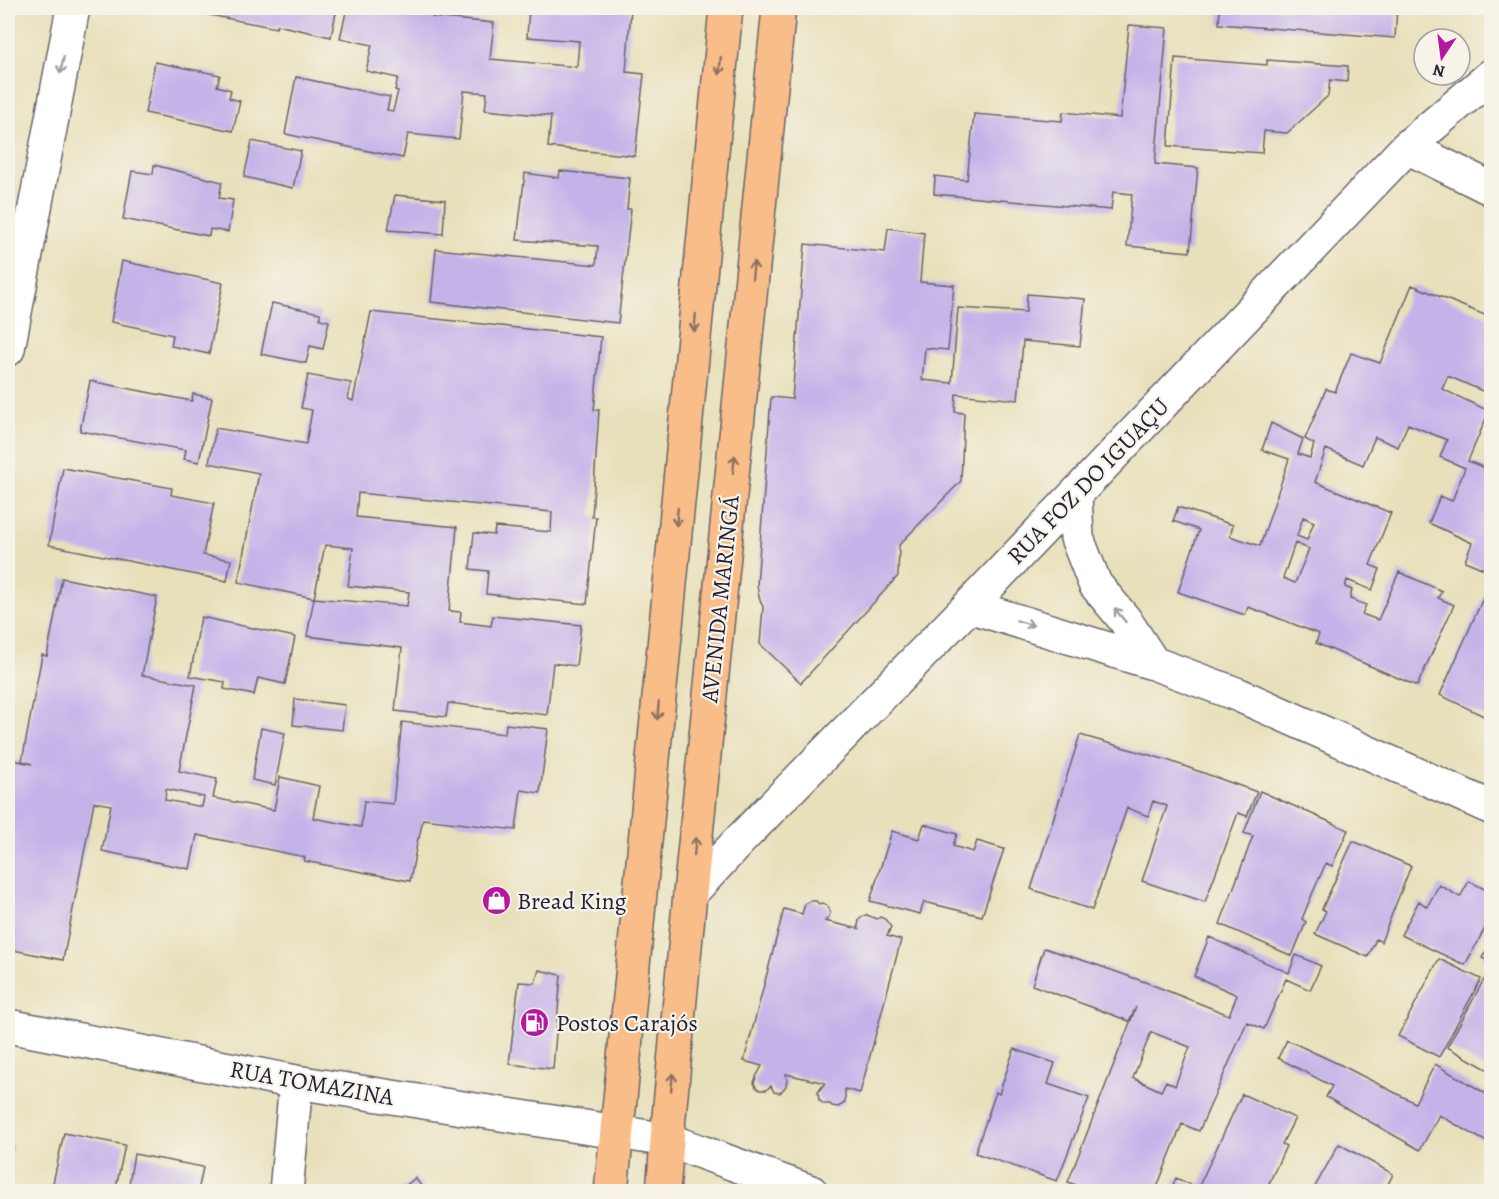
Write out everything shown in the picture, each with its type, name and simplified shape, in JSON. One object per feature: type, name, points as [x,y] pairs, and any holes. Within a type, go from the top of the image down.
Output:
[{"type":"main road","name":"AVENIDA MARINGÁ","points":[[611,1191],[726,8]]},
{"type":"main road","name":"AVENIDA MARINGÁ","points":[[663,1191],[690,894],[779,8]]},
{"type":"street","points":[[8,349],[74,8]]},
{"type":"street","name":"RUA FOZ DO IGUAÇU","points":[[690,894],[969,606],[1407,147],[1491,75]]},
{"type":"street","points":[[1407,147],[1491,189]]},
{"type":"street","points":[[1075,495],[1077,538],[1095,584],[1125,620],[1153,663]]},
{"type":"street","points":[[969,606],[1153,663],[1239,695],[1491,808]]},
{"type":"street","name":"RUA TOMAZINA","points":[[8,1026],[296,1082],[668,1140],[811,1191]]},
{"type":"street","points":[[286,1191],[296,1082]]},
{"type":"building","points":[[179,8],[337,8],[331,37]]},
{"type":"building","points":[[347,8],[434,8],[432,17],[494,23],[490,59],[577,67],[579,41],[527,37],[529,8],[631,8],[626,72],[644,74],[635,156],[548,147],[551,116],[485,110],[487,93],[464,91],[459,139],[408,134],[403,158],[285,134],[296,77],[390,97],[387,110],[393,111],[398,91],[395,90],[398,78],[366,71],[372,45],[340,38]]},
{"type":"building","points":[[1220,8],[1397,8],[1395,38],[1219,24]]},
{"type":"building","points":[[1129,25],[1167,28],[1155,164],[1198,168],[1190,252],[1127,246],[1132,194],[1113,192],[1111,210],[934,194],[935,176],[967,180],[974,114],[1062,121],[1063,112],[1120,118]]},
{"type":"building","points":[[8,27],[13,29],[8,47]]},
{"type":"building","points":[[1175,58],[1267,65],[1267,60],[1348,66],[1347,82],[1330,80],[1328,96],[1287,133],[1264,131],[1262,153],[1168,146]]},
{"type":"building","points":[[155,62],[220,75],[217,86],[231,90],[229,98],[240,101],[233,131],[145,113]]},
{"type":"building","points":[[252,141],[301,151],[293,188],[244,177]]},
{"type":"building","points":[[154,165],[222,182],[219,198],[233,200],[228,232],[210,229],[209,236],[123,219],[132,171],[153,174]]},
{"type":"building","points":[[560,171],[630,178],[627,209],[631,209],[618,323],[431,302],[436,249],[596,265],[598,246],[517,240],[525,173],[559,178]]},
{"type":"building","points":[[395,195],[445,200],[443,234],[388,230]]},
{"type":"building","points":[[888,228],[924,233],[920,282],[954,285],[948,350],[925,348],[922,380],[952,383],[958,308],[1026,312],[1027,294],[1085,299],[1080,346],[1023,341],[1018,400],[956,394],[955,412],[964,413],[961,481],[899,545],[898,576],[801,683],[760,644],[763,607],[757,585],[771,397],[792,399],[805,244],[885,252]]},
{"type":"building","points":[[122,261],[223,283],[209,354],[171,346],[173,335],[111,322]]},
{"type":"building","points":[[1412,285],[1492,318],[1492,383],[1487,393],[1448,376],[1442,389],[1489,411],[1468,461],[1492,471],[1492,553],[1484,569],[1465,561],[1472,543],[1429,523],[1440,496],[1452,501],[1465,468],[1440,457],[1447,440],[1408,424],[1398,447],[1375,437],[1363,465],[1326,449],[1315,482],[1391,513],[1370,565],[1380,569],[1372,590],[1347,580],[1345,587],[1352,590],[1350,599],[1366,605],[1362,614],[1378,620],[1399,572],[1442,591],[1438,598],[1454,605],[1417,686],[1316,643],[1319,634],[1248,607],[1245,615],[1178,592],[1199,530],[1173,521],[1178,507],[1233,525],[1230,536],[1260,546],[1289,459],[1262,450],[1271,423],[1303,439],[1298,454],[1310,458],[1314,444],[1305,439],[1326,389],[1335,392],[1351,353],[1380,363]],"holes":[[[1303,517],[1314,522],[1307,540],[1297,536]],[[1295,543],[1309,549],[1295,583],[1283,578]]]},
{"type":"building","points":[[272,303],[320,313],[320,319],[329,321],[323,349],[310,346],[306,363],[261,354]]},
{"type":"building","points":[[371,312],[601,337],[594,410],[599,410],[592,517],[596,517],[587,604],[486,594],[488,571],[470,569],[474,533],[494,535],[495,527],[551,532],[552,512],[358,493],[356,517],[457,527],[449,611],[461,612],[460,622],[491,626],[493,616],[581,625],[576,666],[553,663],[547,715],[448,703],[446,717],[395,711],[402,648],[307,636],[314,598],[238,582],[259,473],[209,463],[216,428],[306,444],[312,410],[301,408],[308,375],[351,383],[348,399],[353,401]],"holes":[[[325,545],[353,548],[348,586],[409,592],[407,606],[314,598]]]},
{"type":"building","points":[[90,381],[192,401],[193,394],[212,398],[199,462],[184,459],[186,450],[80,431]]},
{"type":"building","points":[[63,468],[172,488],[171,495],[214,503],[203,555],[231,560],[227,581],[49,545]]},
{"type":"building","points":[[62,578],[157,597],[142,675],[196,685],[179,771],[217,779],[213,798],[274,810],[280,777],[319,786],[313,818],[361,827],[364,801],[393,804],[402,722],[505,734],[506,724],[548,729],[540,793],[521,790],[516,830],[423,819],[410,881],[304,861],[305,857],[197,835],[190,869],[102,851],[111,805],[94,802],[63,960],[8,949],[8,759],[32,764],[22,761],[42,655],[47,656]],"holes":[[[166,789],[204,797],[202,807],[165,800]]]},
{"type":"building","points":[[1492,578],[1492,720],[1440,695]]},
{"type":"building","points":[[201,617],[295,637],[285,684],[258,678],[254,695],[224,689],[225,682],[190,676]]},
{"type":"building","points":[[295,699],[345,705],[342,730],[293,725]]},
{"type":"building","points":[[261,728],[285,733],[275,785],[252,780]]},
{"type":"building","points":[[1080,735],[1167,760],[1257,792],[1247,816],[1238,813],[1205,902],[1142,881],[1167,806],[1153,801],[1148,816],[1127,808],[1092,910],[1031,889]]},
{"type":"building","points":[[1260,791],[1348,830],[1332,866],[1326,863],[1313,892],[1302,919],[1306,922],[1292,956],[1220,924],[1253,836],[1244,833]]},
{"type":"building","points":[[924,824],[957,834],[953,846],[973,852],[977,841],[1004,849],[982,916],[924,902],[920,914],[870,901],[892,831],[919,839]]},
{"type":"building","points":[[1353,841],[1411,866],[1381,942],[1376,939],[1368,957],[1315,934],[1326,911],[1322,909]]},
{"type":"building","points":[[1469,881],[1492,893],[1492,915],[1465,965],[1401,935],[1419,901],[1427,907],[1439,885],[1460,897]]},
{"type":"building","points":[[810,901],[827,905],[830,913],[825,921],[859,929],[859,920],[863,916],[885,919],[891,927],[887,936],[901,940],[860,1093],[845,1089],[845,1103],[838,1107],[824,1104],[819,1100],[818,1092],[825,1083],[786,1074],[786,1086],[780,1093],[774,1092],[771,1086],[766,1090],[760,1090],[754,1083],[762,1066],[744,1061],[784,909],[802,914],[805,904]]},
{"type":"building","points":[[1209,937],[1289,973],[1296,955],[1321,966],[1310,990],[1286,979],[1264,1029],[1247,1022],[1199,1131],[1182,1124],[1155,1192],[1076,1192],[1078,1186],[1068,1182],[1136,1007],[1129,1021],[1032,985],[1044,948],[1145,982],[1229,1015],[1237,995],[1194,976]],"holes":[[[1151,1032],[1190,1047],[1175,1086],[1166,1081],[1161,1091],[1133,1078]]]},
{"type":"building","points":[[1492,941],[1492,963],[1482,958]]},
{"type":"building","points":[[1439,959],[1481,979],[1439,1057],[1398,1036]]},
{"type":"building","points":[[1492,965],[1492,1072],[1447,1047]]},
{"type":"building","name":"Postos Carajós","points":[[539,970],[561,975],[553,1069],[509,1064],[519,982],[535,983]]},
{"type":"building","points":[[1287,1040],[1415,1103],[1435,1064],[1492,1097],[1492,1145],[1439,1115],[1420,1150],[1326,1097],[1332,1086],[1278,1058]]},
{"type":"building","points":[[1014,1049],[1055,1063],[1048,1084],[1089,1098],[1057,1181],[975,1153]]},
{"type":"building","points":[[1242,1094],[1295,1118],[1282,1144],[1286,1146],[1265,1192],[1170,1192],[1176,1178],[1198,1188]]},
{"type":"building","points":[[64,1133],[125,1145],[115,1192],[51,1192]]},
{"type":"building","points":[[1339,1144],[1393,1174],[1384,1192],[1312,1192]]},
{"type":"building","points":[[8,1146],[13,1147],[8,1166]]},
{"type":"building","points":[[134,1154],[203,1167],[198,1192],[157,1192],[158,1190],[129,1184]]},
{"type":"building","points":[[415,1178],[426,1192],[398,1192]]},
{"type":"place","name":"Bread King","points":[[496,901]]},
{"type":"place","name":"Postos Carajós","points":[[535,1023]]}]
